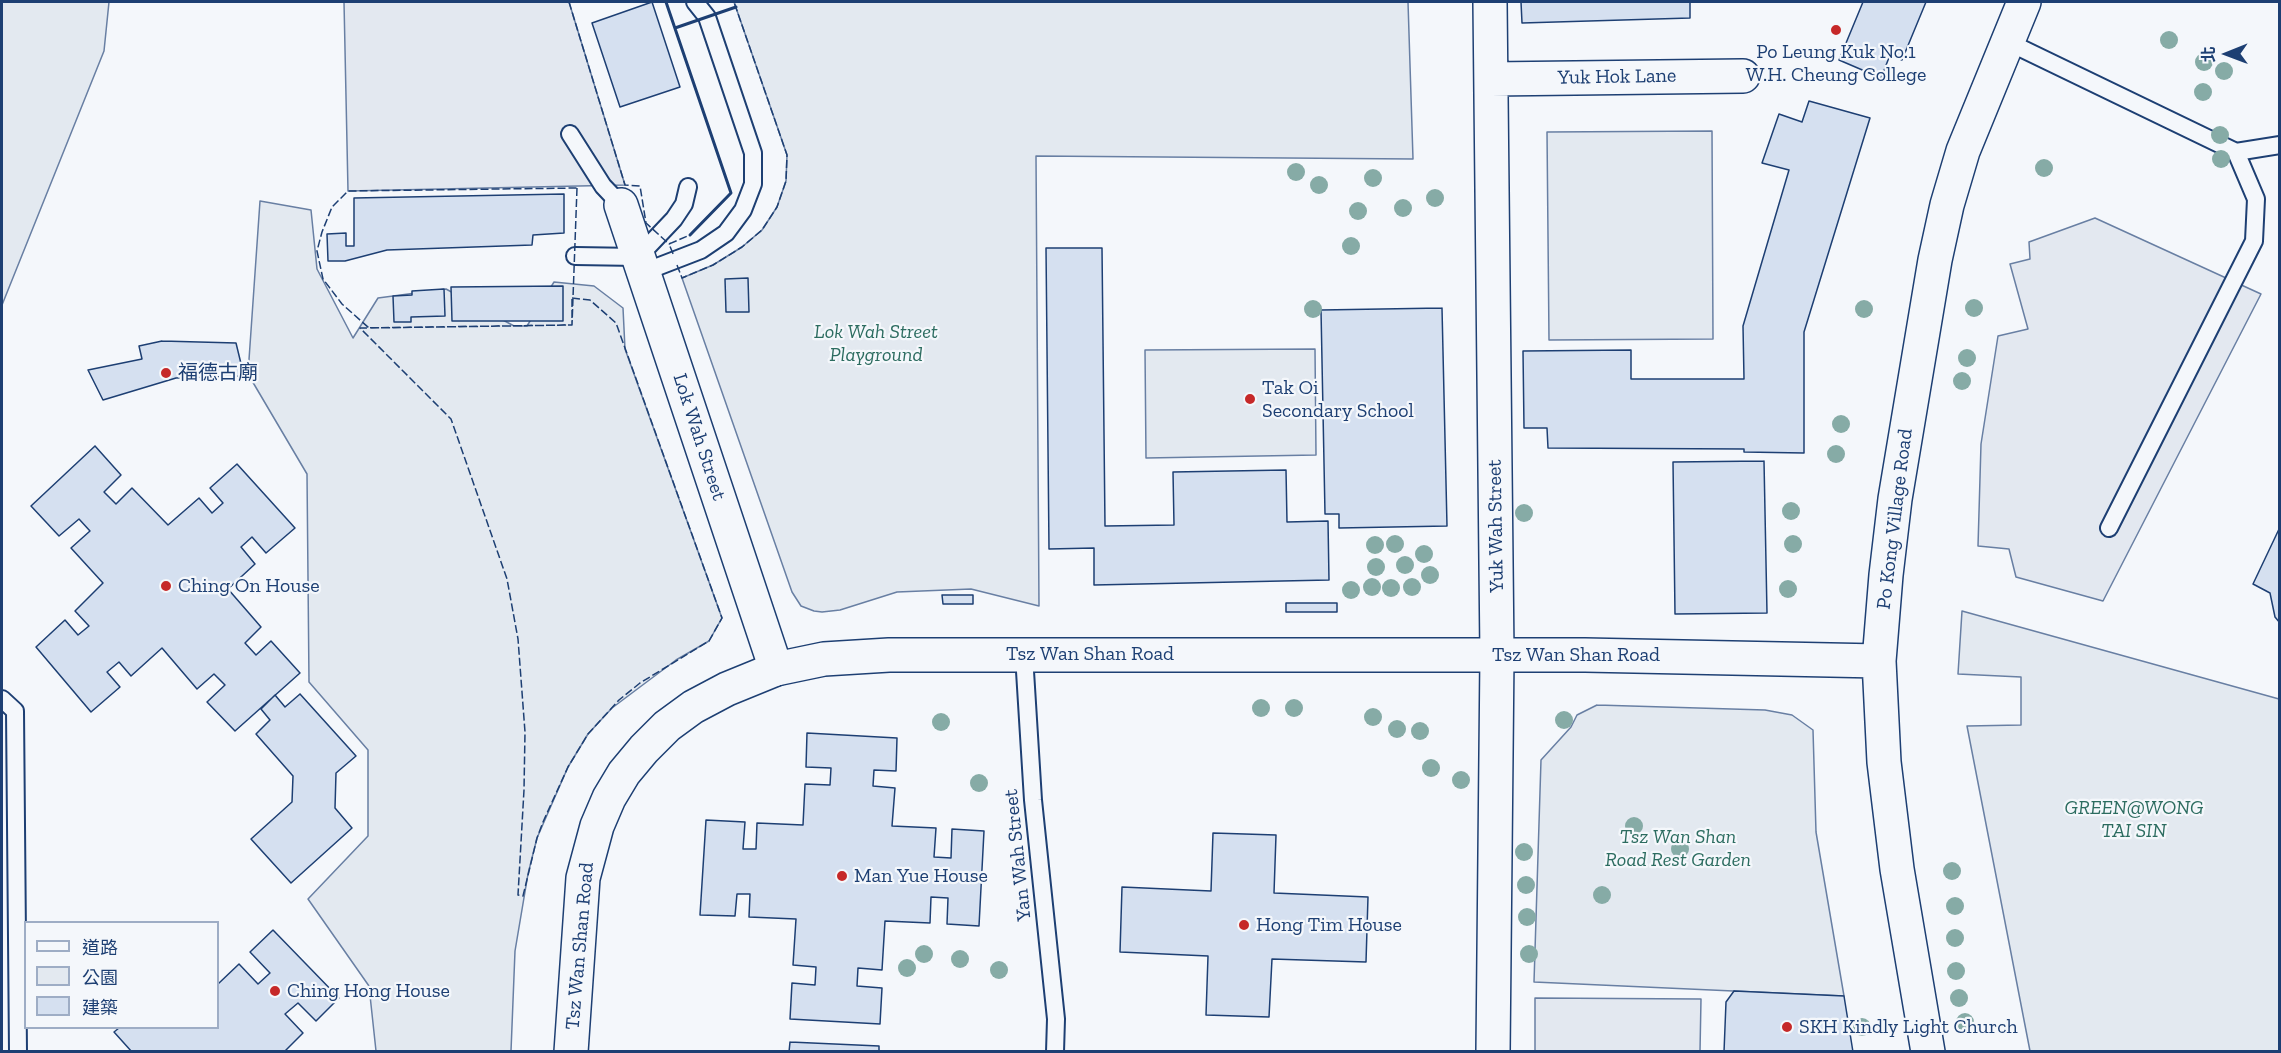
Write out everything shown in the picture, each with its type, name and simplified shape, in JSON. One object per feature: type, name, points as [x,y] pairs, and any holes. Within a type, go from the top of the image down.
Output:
[{"type":"main road","name":"Yuk Wah Street","points":[[1490,2],[1497,655],[1493,1052]]},
{"type":"main road","name":"Po Kong Village Road","points":[[1928,1052],[1896,857],[1884,762],[1879,661],[1886,575],[1895,499],[1935,260],[1947,205],[1963,152],[2006,41],[2024,2]]},
{"type":"main road","name":"Yuk Hok Lane","points":[[1491,79],[1743,75]]},
{"type":"main road","name":"Lok Wah Street","points":[[621,205],[776,669]]},
{"type":"main road","name":"Tsz Wan Shan Road","points":[[571,1052],[583,878],[591,842],[609,798],[644,749],[667,726],[693,707],[727,689],[776,669],[824,659],[889,655],[1697,656],[1879,661]]},
{"type":"lane","points":[[575,256],[641,264],[701,250],[726,233],[744,210],[753,184],[753,153],[707,17],[695,2]]},
{"type":"lane","points":[[2006,41],[2236,152],[2280,145]]},
{"type":"lane","points":[[570,134],[603,186],[621,205]]},
{"type":"lane","points":[[2109,528],[2254,241],[2256,199],[2236,152]]},
{"type":"lane","points":[[641,264],[684,204],[688,187]]},
{"type":"lane","name":"Yan Wah Street","points":[[1024,655],[1033,800],[1056,1019],[1055,1052]]},
{"type":"lane","points":[[2,699],[15,711],[18,1052]]},
{"type":"green space","points":[[2,2],[109,2],[104,51],[2,305]]},
{"type":"green space","name":"Lok Wah Street Playground","points":[[734,2],[1408,2],[1413,159],[1036,156],[1039,606],[971,589],[897,592],[840,610],[814,611],[801,606],[792,592],[682,278],[713,265],[742,247],[762,230],[777,207],[786,181],[787,155]]},
{"type":"green space","points":[[1712,131],[1713,339],[1549,340],[1547,132]]},
{"type":"green space","points":[[260,201],[311,210],[317,269],[353,338],[378,298],[446,289],[514,326],[527,326],[554,282],[594,286],[623,308],[625,349],[722,618],[709,641],[676,660],[612,708],[588,734],[568,767],[537,838],[528,874],[515,951],[511,1051],[376,1051],[369,986],[308,899],[368,836],[368,750],[309,682],[307,474],[248,374]]},
{"type":"green space","points":[[1315,349],[1316,455],[1146,458],[1145,350]]},
{"type":"green space","name":"GREEN@WONG TAI SIN","points":[[1962,611],[2279,699],[2279,1051],[2030,1051],[1967,726],[2021,725],[2021,677],[1958,674]]},
{"type":"green space","name":"Tsz Wan Shan Road Rest Garden","points":[[1597,705],[1765,710],[1792,715],[1813,730],[1816,832],[1844,996],[1534,982],[1541,760],[1571,727],[1577,715]]},
{"type":"shaded area","points":[[344,2],[569,2],[625,185],[348,191]]},
{"type":"shaded area","points":[[2095,218],[2261,294],[2103,601],[2016,577],[2009,549],[1978,546],[1981,444],[1998,336],[2028,329],[2010,264],[2030,259],[2029,242]]},
{"type":"shaded area","points":[[1535,998],[1701,999],[1700,1051],[1535,1051]]},
{"type":"building","points":[[652,2],[680,87],[620,107],[592,23]]},
{"type":"building","points":[[1521,2],[1690,2],[1690,18],[1522,23]]},
{"type":"building","points":[[1863,2],[1926,2],[1902,60],[1890,55],[1881,78],[1839,60]]},
{"type":"building","points":[[1809,101],[1870,118],[1804,332],[1804,453],[1744,452],[1744,449],[1548,448],[1547,428],[1524,428],[1523,351],[1631,350],[1631,379],[1744,379],[1743,326],[1789,170],[1762,163],[1779,114],[1802,122]]},
{"type":"building","points":[[564,194],[564,233],[533,235],[532,245],[387,250],[345,261],[328,261],[327,234],[346,233],[346,246],[354,246],[354,198]]},
{"type":"building","points":[[1046,248],[1102,248],[1105,526],[1174,525],[1173,472],[1286,470],[1287,522],[1328,521],[1329,580],[1094,585],[1094,548],[1049,549]]},
{"type":"building","points":[[748,278],[749,312],[726,312],[725,279]]},
{"type":"building","points":[[563,286],[563,321],[452,321],[451,287]]},
{"type":"building","points":[[444,289],[445,316],[411,317],[411,322],[394,322],[393,296],[412,295],[412,291]]},
{"type":"building","points":[[1442,308],[1447,526],[1339,528],[1339,514],[1325,514],[1321,310]]},
{"type":"building","name":"福德古廟","points":[[162,341],[236,343],[244,376],[176,378],[103,400],[88,370],[142,359],[139,346]]},
{"type":"building","name":"Ching On House","points":[[95,446],[121,475],[104,492],[116,504],[132,488],[168,525],[199,498],[212,513],[223,503],[210,488],[237,464],[295,528],[266,553],[252,537],[241,547],[255,564],[228,589],[261,627],[245,643],[256,655],[271,641],[300,673],[235,731],[207,702],[225,685],[214,674],[197,689],[162,648],[131,676],[119,662],[107,672],[120,687],[91,712],[36,647],[65,620],[78,635],[89,626],[75,611],[103,583],[71,548],[90,531],[79,519],[59,536],[31,506]]},
{"type":"building","points":[[1764,461],[1767,613],[1675,614],[1673,462]]},
{"type":"building","points":[[2280,527],[2280,623],[2275,617],[2270,593],[2253,584]]},
{"type":"building","points":[[942,595],[973,595],[973,604],[943,604]]},
{"type":"building","points":[[1286,603],[1337,603],[1337,612],[1286,612]]},
{"type":"building","points":[[300,694],[356,756],[336,773],[335,808],[352,828],[291,883],[251,839],[292,802],[293,776],[256,734],[270,720],[261,709],[275,695],[285,707]]},
{"type":"building","name":"Man Yue House","points":[[807,733],[897,738],[896,771],[874,770],[873,786],[895,788],[892,826],[936,828],[934,857],[951,858],[952,829],[984,831],[979,926],[947,924],[948,898],[931,897],[930,923],[885,921],[882,970],[858,968],[857,986],[882,988],[880,1024],[790,1019],[792,983],[815,985],[816,967],[793,965],[796,919],[749,917],[750,894],[737,894],[735,916],[700,915],[706,820],[745,822],[743,849],[756,849],[757,823],[803,825],[805,784],[830,785],[831,768],[806,767]]},
{"type":"building","name":"Hong Tim House","points":[[1213,833],[1276,835],[1274,893],[1368,897],[1366,962],[1272,959],[1269,1017],[1206,1015],[1208,956],[1120,952],[1122,887],[1211,891]]},
{"type":"building","name":"Ching Hong House","points":[[273,930],[339,998],[316,1021],[298,1003],[285,1014],[303,1033],[284,1052],[132,1052],[114,1032],[118,1029],[219,1029],[219,983],[239,964],[258,984],[270,973],[250,952]]},
{"type":"building","name":"SKH Kindly Light Church","points":[[1734,991],[1844,996],[1853,1052],[1724,1052],[1726,1002]]},
{"type":"building","points":[[790,1042],[879,1046],[879,1052],[789,1052]]},
{"type":"fence","points":[[569,2],[625,185],[640,186],[646,223],[669,244],[671,243]]},
{"type":"fence","points":[[666,2],[731,193],[690,235],[669,244],[674,256]]},
{"type":"fence","points":[[677,265],[682,278],[713,265],[742,247],[762,230],[777,207],[786,181],[787,155],[734,2]]},
{"type":"fence","points":[[577,188],[572,325],[369,328],[342,304],[323,279],[317,251],[322,232],[332,207],[348,191],[577,188]]},
{"type":"fence","points":[[572,298],[590,300],[616,323],[722,618],[709,641],[640,683],[619,700],[588,734],[568,767],[543,822],[523,896],[518,895],[525,732],[518,639],[507,579],[451,419],[360,328],[572,325],[572,298]]},
{"type":"wall","points":[[666,2],[731,193],[690,235]]},
{"type":"wall","points":[[675,28],[736,7]]},
{"type":"place","name":"Po Leung Kuk No.1 W.H. Cheung College","points":[[1836,30]]},
{"type":"place","name":"福德古廟","points":[[166,373]]},
{"type":"place","name":"Tak Oi Secondary School","points":[[1250,399]]},
{"type":"place","name":"Ching On House","points":[[166,586]]},
{"type":"place","name":"Man Yue House","points":[[842,876]]},
{"type":"place","name":"Hong Tim House","points":[[1244,925]]},
{"type":"place","name":"Ching Hong House","points":[[275,991]]},
{"type":"place","name":"SKH Kindly Light Church","points":[[1787,1027]]}]
